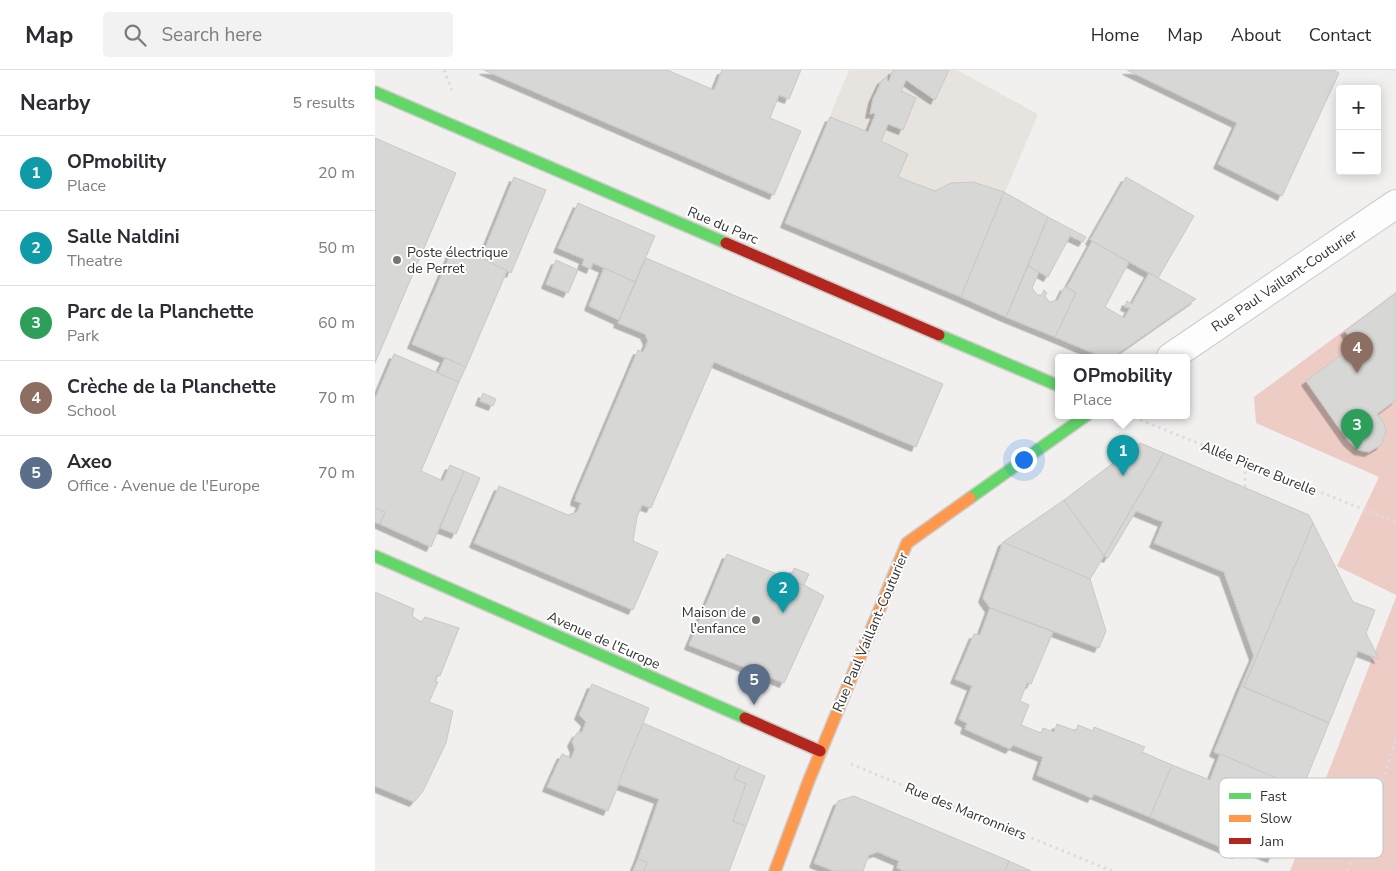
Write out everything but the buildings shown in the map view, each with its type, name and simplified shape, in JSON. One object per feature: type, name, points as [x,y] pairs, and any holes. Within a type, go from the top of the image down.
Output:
[{"type":"street","name":"Rue du Parc","points":[[375,92],[1055,384]]},
{"type":"street","name":"Rue Paul Vaillant-Couturier","points":[[1175,354],[1396,204]]},
{"type":"street","name":"Rue Paul Vaillant-Couturier","points":[[775,871],[820,751],[907,543],[1081,419]]},
{"type":"street","name":"Avenue de l'Europe","points":[[375,556],[820,751]]},
{"type":"path","name":"Allée Pierre Burelle","points":[[1138,419],[1396,522]]},
{"type":"path","points":[[1245,462],[1245,487]]},
{"type":"path","points":[[1383,781],[1396,739]]},
{"type":"path","name":"Rue des Marronniers","points":[[820,751],[1111,871]]},
{"type":"path","points":[[1347,871],[1353,858]]},
{"type":"shaded area","points":[[849,70],[957,70],[1038,114],[961,297],[785,223]]},
{"type":"shaded area","points":[[1396,292],[1396,595],[1337,566],[1379,477],[1256,423],[1254,397]]},
{"type":"shaded area","points":[[1396,597],[1396,871],[1290,871],[1295,858],[1383,858],[1383,778],[1326,778]]},
{"type":"traffic: fast","points":[[375,92],[726,243]]},
{"type":"traffic: fast","points":[[939,335],[1055,384]]},
{"type":"traffic: fast","points":[[970,498],[1081,419]]},
{"type":"traffic: fast","points":[[375,556],[745,718]]},
{"type":"traffic: slow","points":[[775,871],[809,780],[907,543],[970,498]]},
{"type":"traffic: jam","points":[[726,243],[939,335]]},
{"type":"traffic: jam","points":[[745,718],[820,751]]},
{"type":"place","name":"Poste électrique de Perret","points":[[397,260]]},
{"type":"place","name":"Crèche de la Planchette","points":[[1357,373]]},
{"type":"place","name":"Parc de la Planchette","points":[[1357,450]]},
{"type":"place","name":"OPmobility","points":[[1123,476]]},
{"type":"place","name":"Salle Naldini","points":[[783,613]]},
{"type":"place","name":"Maison de l'enfance","points":[[756,620]]},
{"type":"place","name":"Axeo","points":[[754,705]]}]
